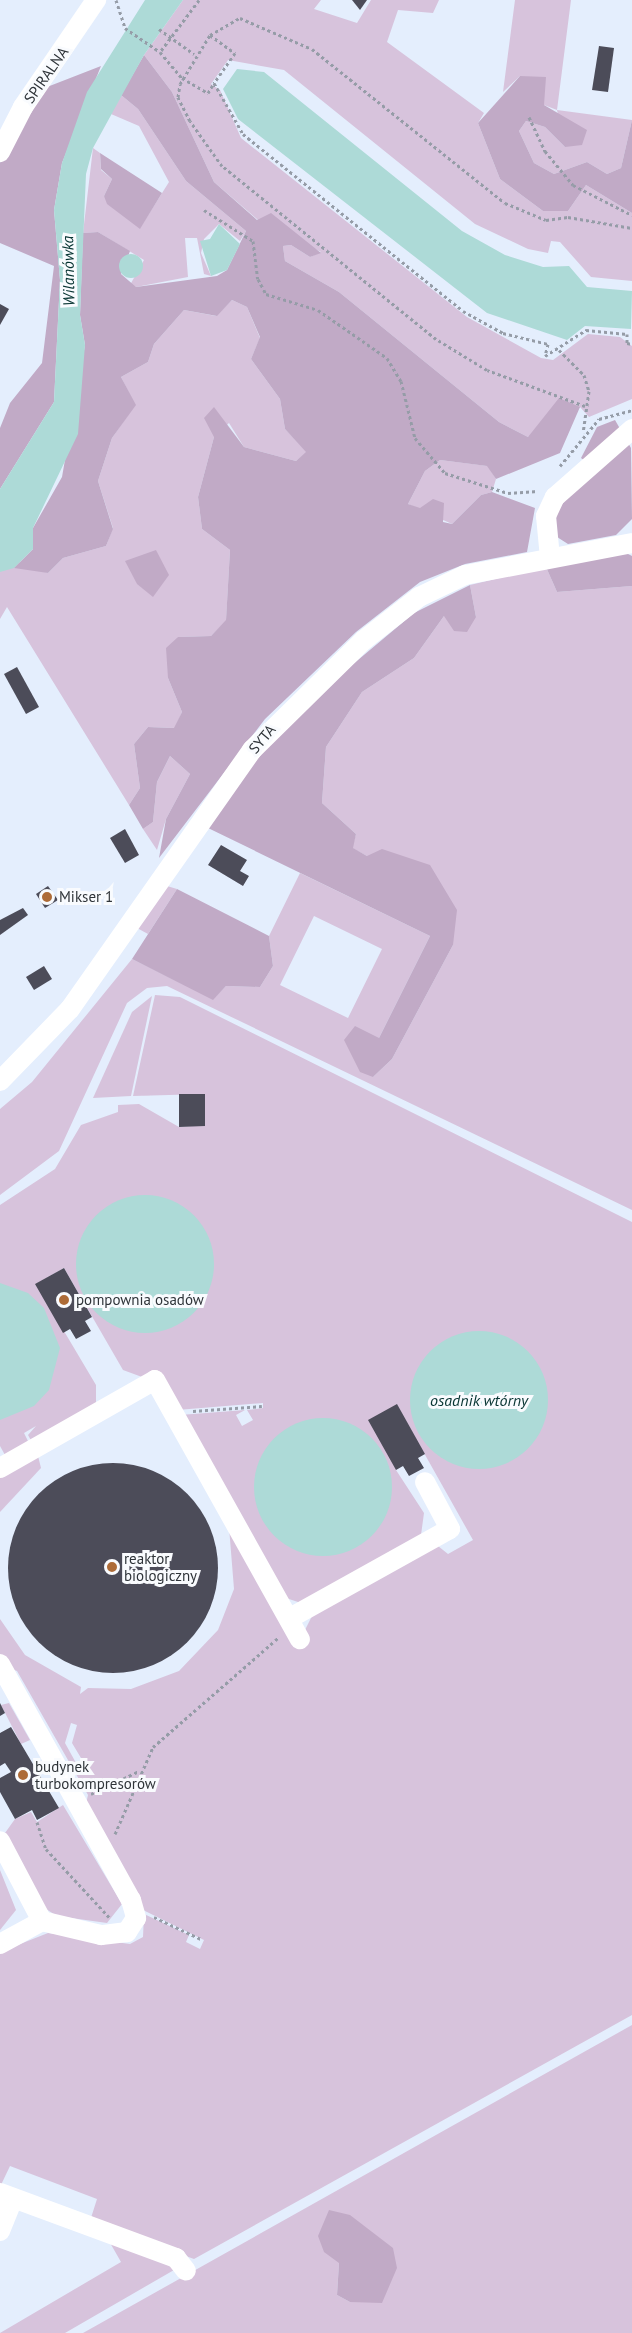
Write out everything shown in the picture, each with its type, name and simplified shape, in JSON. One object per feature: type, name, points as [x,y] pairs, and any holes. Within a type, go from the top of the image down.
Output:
[{"type":"street","name":"SPIRALNA","points":[[0,152],[23,106],[96,0]]},
{"type":"street","points":[[550,558],[546,516],[555,497],[632,429]]},
{"type":"street","name":"SYTA","points":[[0,1082],[70,1009],[163,870],[252,750],[300,698],[401,611],[442,584],[550,558],[632,543]]},
{"type":"street","points":[[0,1468],[155,1380],[290,1631],[450,1529],[425,1482]]},
{"type":"street","points":[[0,1664],[133,1908],[136,1918],[127,1932],[101,1935],[42,1921],[0,1944]]},
{"type":"street","points":[[0,1842],[42,1921]]},
{"type":"street","points":[[0,2231],[6,2195],[176,2258],[186,2271]]},
{"type":"path","points":[[116,0],[125,28],[160,52],[183,78],[208,93],[235,53],[210,35]]},
{"type":"path","points":[[160,52],[199,0]]},
{"type":"path","points":[[585,406],[462,356],[281,214],[212,154],[178,97],[183,78],[195,55],[210,35],[232,19],[266,26],[312,49],[505,203],[546,220],[568,218],[632,228]]},
{"type":"path","points":[[159,29],[195,55]]},
{"type":"path","points":[[214,83],[250,141],[463,311],[503,333],[548,344],[545,356],[559,350],[586,330],[627,334],[627,343],[632,344]]},
{"type":"path","points":[[529,117],[551,160],[573,184],[632,215]]},
{"type":"path","points":[[204,210],[253,241],[258,279],[266,294],[318,310],[387,358],[401,381],[415,438],[446,473],[471,486],[508,493],[534,489],[555,497],[557,473],[583,433],[599,419],[632,410]]},
{"type":"path","points":[[559,350],[584,375],[589,391],[585,406],[583,433]]},
{"type":"path","points":[[174,1413],[262,1406]]},
{"type":"path","points":[[113,1842],[141,1770],[153,1748],[290,1631]]},
{"type":"path","points":[[88,1796],[141,1770]]},
{"type":"path","points":[[37,1822],[46,1849],[112,1920]]},
{"type":"path","points":[[133,1908],[201,1939]]},
{"type":"shaded area","points":[[183,0],[321,0],[314,9],[357,23],[371,0],[439,0],[433,13],[398,10],[387,42],[484,113],[478,123],[500,179],[543,211],[568,211],[586,185],[632,213],[632,281],[591,277],[560,242],[551,241],[548,253],[528,249],[475,224],[284,70],[228,60],[211,84],[220,90],[241,138],[467,317],[541,358],[553,360],[588,334],[620,337],[632,346],[632,399],[589,417],[580,407],[528,437],[499,422],[339,292],[285,261],[283,246],[291,245],[310,257],[321,252],[258,220],[214,182],[172,92],[144,55]]},
{"type":"shaded area","points":[[515,0],[571,0],[557,110],[544,105],[520,76],[503,92]]},
{"type":"shaded area","points":[[144,55],[172,92],[214,182],[257,220],[271,213],[321,253],[310,257],[291,245],[283,246],[285,261],[339,292],[499,422],[528,437],[559,398],[580,407],[560,453],[496,479],[487,466],[440,460],[425,471],[408,504],[420,508],[433,499],[444,503],[443,522],[452,524],[481,495],[492,492],[535,508],[527,552],[465,564],[420,582],[356,632],[265,719],[159,858],[166,819],[190,774],[170,756],[157,782],[153,822],[143,829],[129,805],[140,788],[134,744],[148,727],[174,728],[182,712],[168,678],[166,648],[178,637],[211,636],[226,620],[230,550],[202,529],[198,497],[214,437],[204,418],[214,407],[244,447],[296,461],[306,452],[285,429],[280,399],[251,359],[260,337],[247,307],[232,300],[217,316],[184,310],[154,344],[148,362],[121,377],[136,405],[112,438],[98,481],[113,529],[106,546],[63,558],[48,573],[14,568],[33,549],[33,528],[62,477],[85,345],[80,315],[83,233],[98,232],[130,251],[121,274],[136,287],[217,276],[227,270],[246,231],[186,181],[138,109],[121,95]]},
{"type":"shaded area","points":[[101,66],[62,163],[54,210],[60,280],[54,402],[0,489],[0,428],[10,403],[42,363],[54,266],[0,243],[0,163],[25,113],[47,87]]},
{"type":"shaded area","points":[[520,76],[546,77],[544,105],[587,130],[582,145],[565,147],[545,127],[526,121],[519,131],[534,163],[554,174],[587,162],[607,174],[621,168],[632,120],[632,213],[586,185],[568,211],[543,211],[500,179],[478,123]]},
{"type":"shaded area","points":[[121,95],[138,109],[186,181],[246,231],[240,241],[219,224],[204,239],[201,253],[211,276],[204,274],[197,238],[185,238],[188,277],[136,287],[130,285],[144,260],[98,232],[83,233],[93,148],[100,153],[101,170],[112,179],[104,196],[140,228],[169,182],[139,126],[111,114]]},
{"type":"shaded area","points":[[557,110],[632,120],[621,168],[607,174],[587,162],[554,174],[534,163],[519,131],[526,121],[545,127],[565,147]]},
{"type":"shaded area","points":[[100,153],[162,193],[140,229],[107,204],[104,196],[112,179],[101,169]]},
{"type":"shaded area","points":[[232,300],[247,307],[260,338],[251,359],[280,399],[285,429],[307,452],[296,461],[244,447],[229,423],[214,437],[198,497],[202,529],[230,550],[226,621],[211,636],[178,637],[168,678],[182,712],[175,728],[148,727],[134,744],[140,788],[129,805],[7,607],[0,619],[0,555],[48,573],[63,558],[106,546],[113,528],[98,481],[112,438],[135,405],[121,377],[148,362],[154,344],[184,310],[216,316]]},
{"type":"shaded area","points":[[615,420],[631,448],[632,519],[616,535],[568,544],[557,537],[552,518],[563,497],[593,467],[581,458],[597,427]]},
{"type":"shaded area","points":[[440,460],[488,466],[496,479],[492,492],[481,495],[452,524],[408,504],[425,471]]},
{"type":"shaded area","points":[[156,550],[169,575],[153,597],[137,584],[125,561]]},
{"type":"shaded area","points":[[624,552],[632,556],[632,586],[557,592],[546,567]]},
{"type":"shaded area","points":[[546,567],[557,592],[632,586],[632,1210],[167,986],[147,988],[127,1003],[59,1151],[0,1195],[0,1109],[32,1082],[132,959],[213,999],[226,986],[260,987],[273,966],[269,936],[300,873],[430,936],[379,1038],[373,1077],[392,1059],[453,945],[367,856],[352,848],[356,834],[322,803],[326,747],[362,692],[414,658],[444,616],[476,617],[470,585]],"holes":[[[314,916],[382,949],[348,1018],[280,985]]]},
{"type":"shaded area","points":[[470,585],[476,617],[467,632],[454,631],[444,616],[414,658],[362,692],[326,747],[322,803],[356,834],[353,848],[367,856],[382,849],[430,865],[457,910],[453,945],[392,1059],[373,1077],[360,1072],[344,1040],[355,1026],[379,1038],[430,936],[208,828],[267,745],[327,686],[414,613]]},
{"type":"shaded area","points":[[170,756],[190,774],[166,819],[157,850],[143,829],[153,822],[157,782]]},
{"type":"shaded area","points":[[167,886],[177,889],[148,934],[137,928]]},
{"type":"shaded area","points":[[177,889],[269,936],[273,966],[260,987],[226,986],[213,1000],[132,959]]},
{"type":"shaded area","points":[[155,995],[180,997],[632,1222],[632,2015],[194,2259],[90,2221],[97,2199],[10,2166],[0,2187],[0,1952],[48,1933],[130,1944],[143,1937],[144,1914],[189,1935],[186,1942],[200,1949],[204,1940],[143,1910],[85,1808],[88,1795],[17,1671],[6,1667],[0,1655],[0,1619],[25,1655],[81,1687],[80,1694],[88,1688],[131,1689],[179,1671],[218,1630],[234,1589],[229,1527],[305,1630],[314,1612],[438,1546],[448,1554],[473,1540],[397,1405],[396,1470],[424,1513],[421,1535],[301,1603],[286,1598],[180,1415],[245,1410],[236,1415],[242,1426],[253,1420],[247,1410],[263,1408],[263,1403],[177,1410],[142,1377],[123,1370],[64,1268],[36,1284],[96,1385],[96,1403],[33,1444],[28,1435],[36,1426],[24,1433],[30,1445],[5,1455],[0,1446],[0,1205],[55,1169],[81,1125],[118,1112],[118,1105],[139,1104],[179,1127],[205,1125],[205,1094],[133,1096]],"holes":[[[71,1723],[77,1725],[72,1743],[87,1768],[81,1772],[65,1743]]]},
{"type":"shaded area","points":[[152,996],[131,1096],[93,1098],[132,1012]]},
{"type":"shaded area","points":[[38,1456],[41,1468],[0,1512],[0,1474]]},
{"type":"shaded area","points":[[9,1703],[30,1740],[21,1744],[1,1705]]},
{"type":"shaded area","points":[[63,1805],[122,1904],[107,1923],[57,1916],[46,1909],[5,1833],[15,1819],[31,1812],[37,1822]]},
{"type":"shaded area","points":[[0,1870],[16,1910],[0,1930]]},
{"type":"shaded area","points":[[632,2025],[632,2333],[83,2333]],"holes":[[[339,2263],[350,2302],[337,2295]]]},
{"type":"shaded area","points":[[329,2210],[350,2215],[393,2248],[397,2268],[382,2303],[350,2302],[337,2295],[339,2263],[324,2252],[318,2236]]},
{"type":"shaded area","points":[[109,2241],[171,2261],[174,2270],[65,2333],[0,2333],[121,2262]]},
{"type":"water","name":"Wilanówka","points":[[145,0],[183,0],[144,55],[93,148],[86,174],[80,315],[85,345],[78,434],[33,528],[33,549],[14,568],[0,572],[0,489],[54,402],[60,280],[54,210],[62,163],[87,92]]},
{"type":"water","points":[[237,69],[264,72],[462,231],[505,255],[543,267],[569,266],[587,287],[632,291],[631,329],[585,326],[567,340],[487,313],[238,119],[223,89]]},
{"type":"water","points":[[219,224],[240,244],[227,270],[211,276],[200,241],[210,239]]},
{"type":"water","points":[[131,254],[139,258],[143,266],[139,274],[131,278],[123,274],[119,266],[123,258]]},
{"type":"water","points":[[145,1195],[171,1200],[194,1215],[209,1238],[214,1264],[209,1290],[194,1313],[171,1328],[145,1333],[119,1328],[96,1313],[81,1290],[76,1264],[81,1238],[96,1215],[119,1200]]},
{"type":"water","points":[[0,1283],[28,1293],[44,1308],[60,1348],[49,1390],[34,1406],[0,1420]]},
{"type":"water","name":"osadnik wtórny","points":[[479,1331],[505,1336],[528,1351],[543,1374],[548,1400],[543,1426],[528,1449],[505,1464],[479,1469],[453,1464],[430,1449],[415,1426],[410,1400],[415,1374],[430,1351],[453,1336]]},
{"type":"water","points":[[323,1418],[349,1423],[372,1438],[387,1461],[392,1487],[387,1513],[372,1536],[349,1551],[323,1556],[297,1551],[274,1536],[259,1513],[254,1487],[259,1461],[274,1438],[297,1423]]},
{"type":"building","points":[[352,0],[367,0],[360,10]]},
{"type":"building","points":[[599,46],[614,48],[608,92],[592,90]]},
{"type":"building","points":[[0,304],[9,309],[0,325]]},
{"type":"building","points":[[17,667],[39,707],[26,714],[4,674]]},
{"type":"building","points":[[125,829],[139,855],[125,863],[110,838]]},
{"type":"building","points":[[221,845],[247,860],[240,871],[249,876],[243,886],[208,865]]},
{"type":"building","name":"Mikser 1","points":[[48,886],[58,900],[45,908],[36,894]]},
{"type":"building","points":[[23,908],[28,915],[0,935],[0,920]]},
{"type":"building","points":[[44,966],[52,979],[34,990],[26,977]]},
{"type":"building","points":[[179,1094],[205,1094],[205,1126],[179,1127]]},
{"type":"building","name":"pompownia osadów","points":[[64,1268],[92,1317],[85,1321],[91,1331],[76,1339],[70,1329],[63,1333],[35,1284]]},
{"type":"building","points":[[397,1404],[425,1454],[418,1458],[424,1468],[409,1476],[403,1466],[396,1470],[368,1420]]},
{"type":"building","name":"reaktor biologiczny","points":[[103,1463],[123,1463],[144,1467],[163,1475],[194,1501],[206,1518],[214,1537],[218,1568],[214,1599],[206,1618],[180,1649],[163,1661],[144,1669],[123,1673],[103,1673],[82,1669],[63,1661],[32,1635],[20,1618],[12,1599],[8,1578],[8,1558],[12,1537],[20,1518],[46,1487],[63,1475],[82,1467]]},
{"type":"building","points":[[0,1703],[5,1713],[0,1716]]},
{"type":"building","name":"budynek turbokompresorów","points":[[11,1727],[59,1808],[37,1820],[32,1810],[15,1819],[0,1792],[0,1778],[11,1772],[5,1763],[0,1766],[0,1733]]},
{"type":"place","name":"Mikser 1","points":[[47,897]]},
{"type":"place","name":"pompownia osadów","points":[[64,1300]]},
{"type":"place","name":"reaktor biologiczny","points":[[112,1567]]},
{"type":"place","name":"budynek turbokompresorów","points":[[23,1775]]}]
